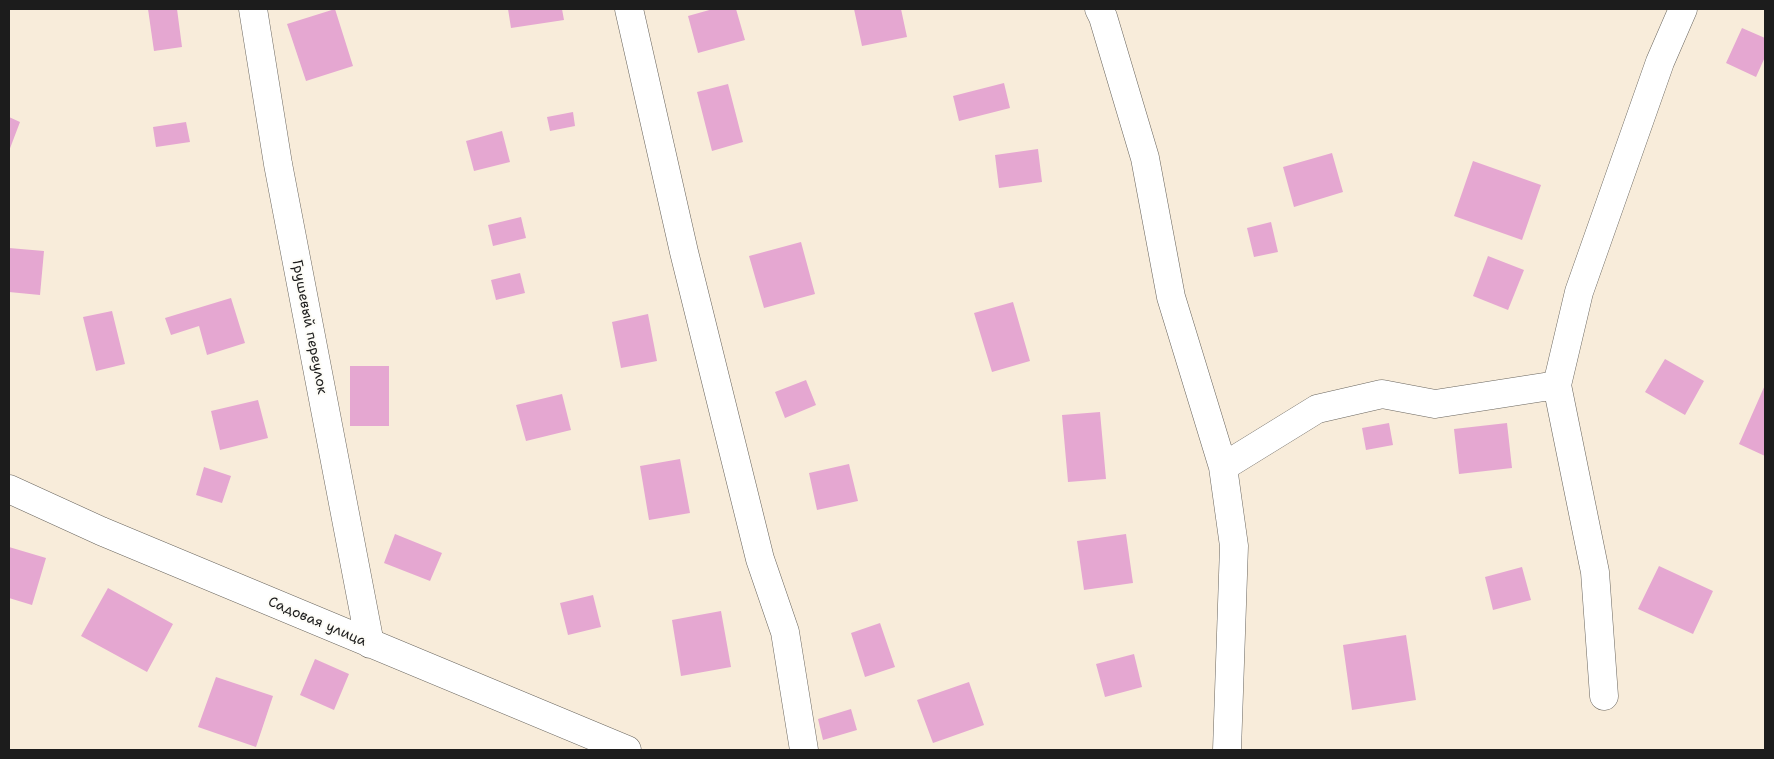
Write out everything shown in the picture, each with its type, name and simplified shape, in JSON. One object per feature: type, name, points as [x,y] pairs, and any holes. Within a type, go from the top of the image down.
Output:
[{"type":"street","name":"Грушевый переулок","points":[[253,9],[278,164],[370,644]]},
{"type":"street","points":[[628,9],[686,262],[760,559],[785,632],[804,750]]},
{"type":"street","points":[[1099,9],[1145,158],[1171,296],[1223,466],[1234,546],[1227,750]]},
{"type":"street","points":[[1604,696],[1595,572],[1557,385],[1579,292],[1660,62],[1683,9]]},
{"type":"street","points":[[1223,466],[1316,410],[1382,394],[1435,404],[1557,385]]},
{"type":"street","name":"Садовая улица","points":[[9,489],[101,531],[627,750]]},
{"type":"building","points":[[148,9],[177,9],[182,47],[154,51]]},
{"type":"building","points":[[335,9],[353,66],[306,81],[287,24]]},
{"type":"building","points":[[508,9],[562,9],[564,20],[511,28]]},
{"type":"building","points":[[713,9],[736,9],[745,40],[698,53],[688,16]]},
{"type":"building","points":[[854,9],[901,9],[907,37],[862,46]]},
{"type":"building","points":[[1742,28],[1765,38],[1765,57],[1756,77],[1726,63]]},
{"type":"building","points":[[1004,83],[1010,108],[959,121],[953,96]]},
{"type":"building","points":[[728,84],[743,142],[712,151],[697,92]]},
{"type":"building","points":[[573,112],[575,126],[550,131],[547,117]]},
{"type":"building","points":[[9,117],[20,122],[9,151]]},
{"type":"building","points":[[186,122],[190,142],[156,147],[153,127]]},
{"type":"building","points":[[502,131],[510,162],[474,171],[466,141]]},
{"type":"building","points":[[1038,149],[1042,182],[999,188],[995,155]]},
{"type":"building","points":[[1332,153],[1343,192],[1294,207],[1283,167]]},
{"type":"building","points":[[1473,161],[1541,185],[1522,240],[1454,216]]},
{"type":"building","points":[[521,217],[526,238],[493,246],[488,225]]},
{"type":"building","points":[[1271,222],[1278,252],[1254,257],[1247,228]]},
{"type":"building","points":[[801,242],[815,294],[764,308],[749,256]]},
{"type":"building","points":[[9,248],[44,251],[40,295],[9,292]]},
{"type":"building","points":[[1488,256],[1524,270],[1508,310],[1473,296]]},
{"type":"building","points":[[520,273],[525,293],[496,300],[491,280]]},
{"type":"building","points":[[231,298],[245,343],[207,355],[199,326],[171,335],[165,318]]},
{"type":"building","points":[[1013,302],[1030,361],[992,372],[974,313]]},
{"type":"building","points":[[112,311],[125,364],[96,371],[83,317]]},
{"type":"building","points":[[648,314],[657,361],[621,368],[612,322]]},
{"type":"building","points":[[1665,359],[1704,381],[1685,415],[1645,392]]},
{"type":"building","points":[[350,366],[389,366],[389,426],[350,426]]},
{"type":"building","points":[[806,380],[816,405],[785,418],[775,392]]},
{"type":"building","points":[[1765,385],[1765,456],[1739,444]]},
{"type":"building","points":[[562,394],[571,430],[526,441],[516,405]]},
{"type":"building","points":[[258,400],[268,438],[220,450],[211,411]]},
{"type":"building","points":[[1100,412],[1106,479],[1068,482],[1062,415]]},
{"type":"building","points":[[1389,423],[1393,445],[1366,450],[1362,428]]},
{"type":"building","points":[[1507,423],[1512,468],[1459,474],[1454,429]]},
{"type":"building","points":[[680,459],[690,513],[649,520],[640,466]]},
{"type":"building","points":[[849,464],[858,501],[817,510],[809,473]]},
{"type":"building","points":[[204,467],[231,476],[222,503],[196,495]]},
{"type":"building","points":[[395,534],[442,553],[430,581],[384,563]]},
{"type":"building","points":[[1126,534],[1133,583],[1084,590],[1077,541]]},
{"type":"building","points":[[9,547],[46,558],[32,605],[9,598]]},
{"type":"building","points":[[1659,566],[1713,591],[1693,634],[1638,609]]},
{"type":"building","points":[[1522,567],[1531,600],[1493,610],[1485,577]]},
{"type":"building","points":[[108,588],[173,624],[147,672],[81,636]]},
{"type":"building","points":[[593,595],[601,627],[568,635],[560,603]]},
{"type":"building","points":[[721,611],[731,667],[681,676],[672,620]]},
{"type":"building","points":[[880,623],[895,667],[865,677],[851,633]]},
{"type":"building","points":[[1406,635],[1416,700],[1352,710],[1343,645]]},
{"type":"building","points":[[1134,654],[1142,687],[1105,697],[1096,664]]},
{"type":"building","points":[[315,659],[349,674],[334,710],[300,695]]},
{"type":"building","points":[[216,677],[273,696],[256,747],[198,727]]},
{"type":"building","points":[[969,682],[984,725],[933,743],[917,700]]},
{"type":"building","points":[[851,709],[857,730],[823,740],[818,719]]}]
